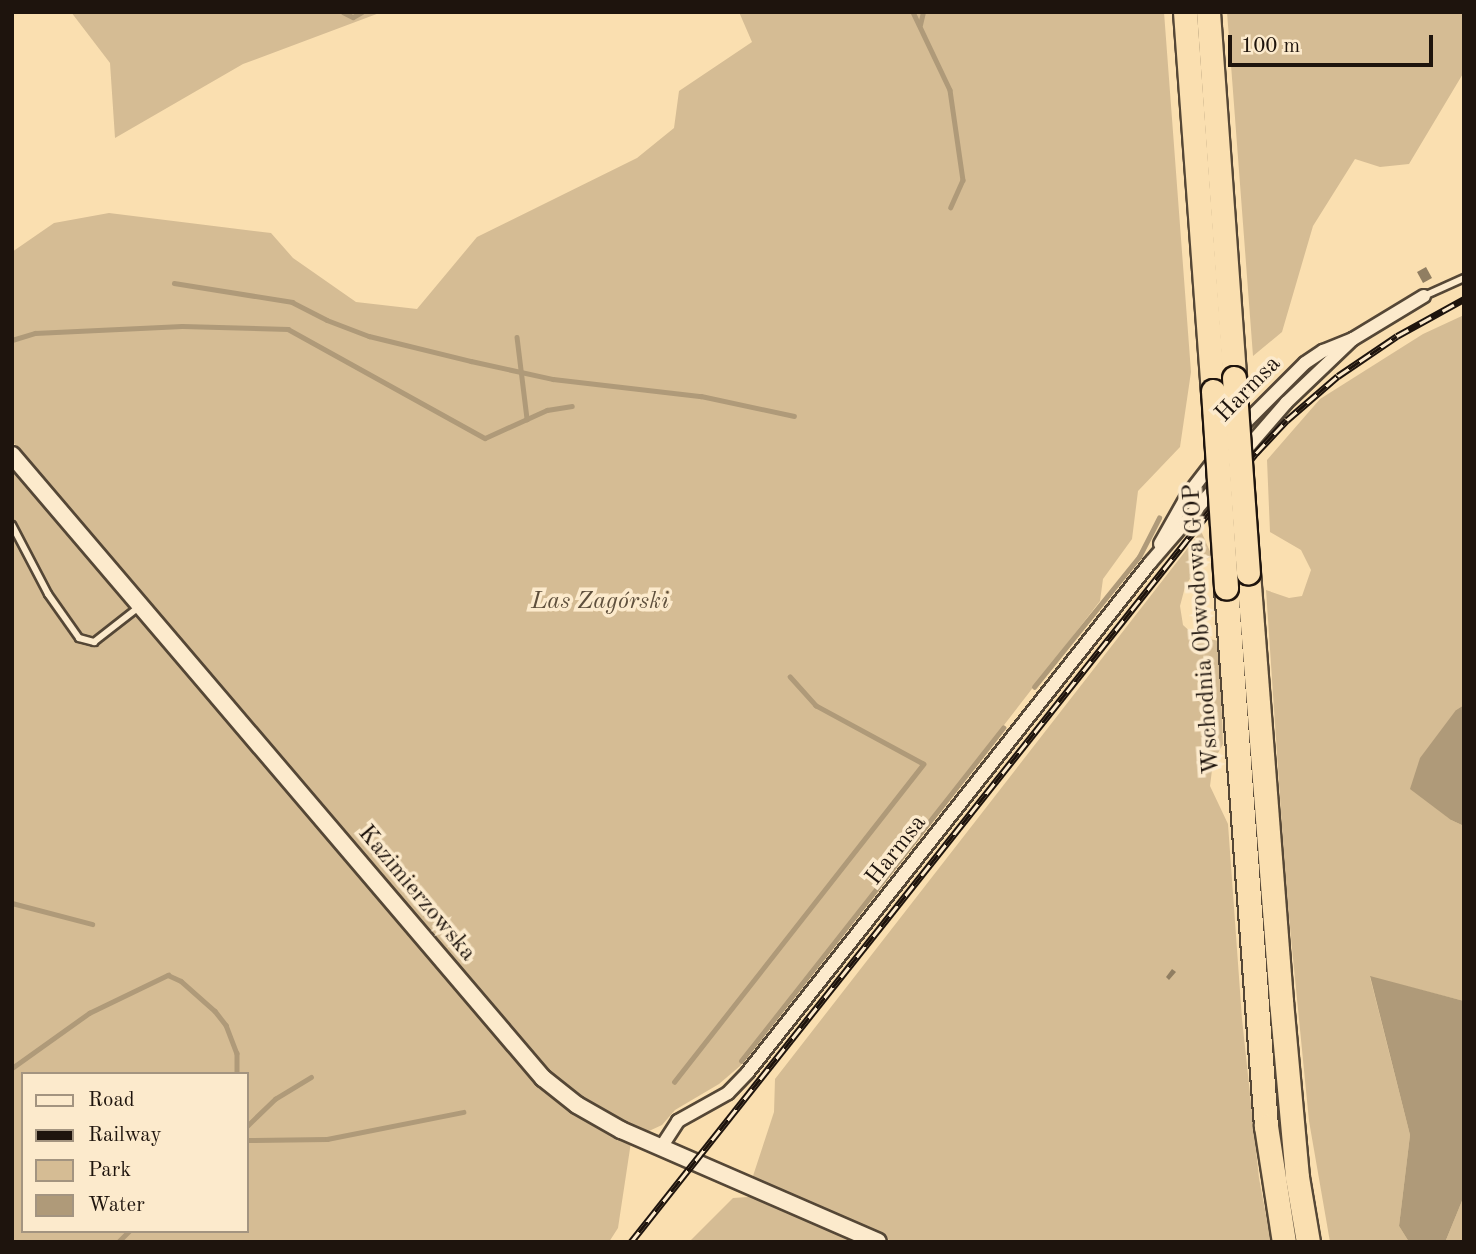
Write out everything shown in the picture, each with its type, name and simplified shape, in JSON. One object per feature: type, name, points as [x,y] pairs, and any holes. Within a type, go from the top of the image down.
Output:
[{"type":"highway","name":"Wschodnia Obwodowa GOP","points":[[1185,12],[1266,1126],[1284,1242]]},
{"type":"highway","name":"Wschodnia Obwodowa GOP","points":[[1208,12],[1280,1001],[1297,1177],[1308,1242]]},
{"type":"street","name":"Harmsa","points":[[662,1146],[678,1121],[728,1093],[748,1072],[1150,563],[1267,423],[1353,339],[1424,296]]},
{"type":"street","name":"Kazimierzowska","points":[[12,455],[543,1078],[577,1105],[621,1130],[878,1242]]},
{"type":"lane","points":[[1424,296],[1464,278]]},
{"type":"lane","points":[[12,525],[48,594],[79,638],[94,642],[141,606]]},
{"type":"green space","points":[[71,12],[382,12],[243,64],[115,138],[110,63]]},
{"type":"green space","name":"Las Zagórski","points":[[739,12],[1164,12],[1191,372],[1180,447],[1138,491],[1132,539],[1103,579],[1100,601],[740,1066],[719,1084],[675,1110],[662,1125],[649,1131],[635,1128],[595,1108],[548,1070],[12,441],[12,252],[54,223],[109,213],[271,233],[293,258],[356,302],[417,309],[477,237],[637,158],[674,128],[679,91],[752,42]]},
{"type":"green space","points":[[1227,12],[1464,12],[1464,72],[1409,164],[1380,167],[1355,159],[1313,226],[1282,332],[1253,356]]},
{"type":"green space","points":[[1464,315],[1464,705],[1456,710],[1451,820],[1464,826],[1464,1001],[1370,977],[1410,1135],[1399,1226],[1409,1242],[1330,1242],[1309,1121],[1286,887],[1266,590],[1289,598],[1302,596],[1311,570],[1301,550],[1270,532],[1267,460],[1320,399],[1423,334]]},
{"type":"green space","points":[[12,468],[538,1082],[596,1125],[631,1142],[618,1228],[609,1242],[12,1242]]},
{"type":"green space","points":[[1201,531],[1212,556],[1200,562],[1185,587],[1180,606],[1183,625],[1195,636],[1219,641],[1223,744],[1213,762],[1210,786],[1228,824],[1242,1019],[1259,1178],[1271,1242],[894,1242],[752,1179],[774,1112],[775,1079]]},
{"type":"green space","points":[[1464,1196],[1464,1242],[1436,1242],[1446,1240]]},
{"type":"green space","points":[[754,1197],[856,1242],[689,1242],[733,1198]]},
{"type":"water","points":[[1464,705],[1464,826],[1451,820],[1410,789],[1420,758],[1456,710]]},
{"type":"water","points":[[1370,976],[1464,1001],[1464,1196],[1446,1240],[1409,1242],[1399,1226],[1410,1135]]},
{"type":"building","points":[[1426,267],[1432,278],[1423,283],[1417,272]]},
{"type":"building","points":[[1172,969],[1176,972],[1169,980],[1166,977]]},
{"type":"waterway","points":[[343,12],[353,17],[362,12]]},
{"type":"waterway","points":[[913,12],[950,90],[963,180],[951,207]]},
{"type":"waterway","points":[[920,25],[923,12]]},
{"type":"waterway","points":[[174,283],[292,302],[327,320],[369,336],[553,379],[701,396],[794,416]]},
{"type":"waterway","points":[[12,340],[35,333],[182,326],[288,329],[485,438],[547,410],[572,406]]},
{"type":"waterway","points":[[517,337],[527,419]]},
{"type":"waterway","points":[[1034,687],[1139,557],[1159,518]]},
{"type":"waterway","points":[[674,1082],[923,764],[816,706],[790,677]]},
{"type":"waterway","points":[[741,1061],[1003,728]]},
{"type":"waterway","points":[[12,903],[92,924]]},
{"type":"waterway","points":[[12,1068],[89,1013],[168,975],[181,981],[215,1011],[226,1025],[237,1053],[237,1072]]},
{"type":"waterway","points":[[248,1125],[275,1099],[311,1077]]},
{"type":"waterway","points":[[248,1140],[327,1139],[463,1112]]},
{"type":"waterway","points":[[118,1242],[127,1233]]},
{"type":"railway","points":[[631,1242],[1256,453],[1287,420],[1338,376],[1397,336],[1464,299]]}]
